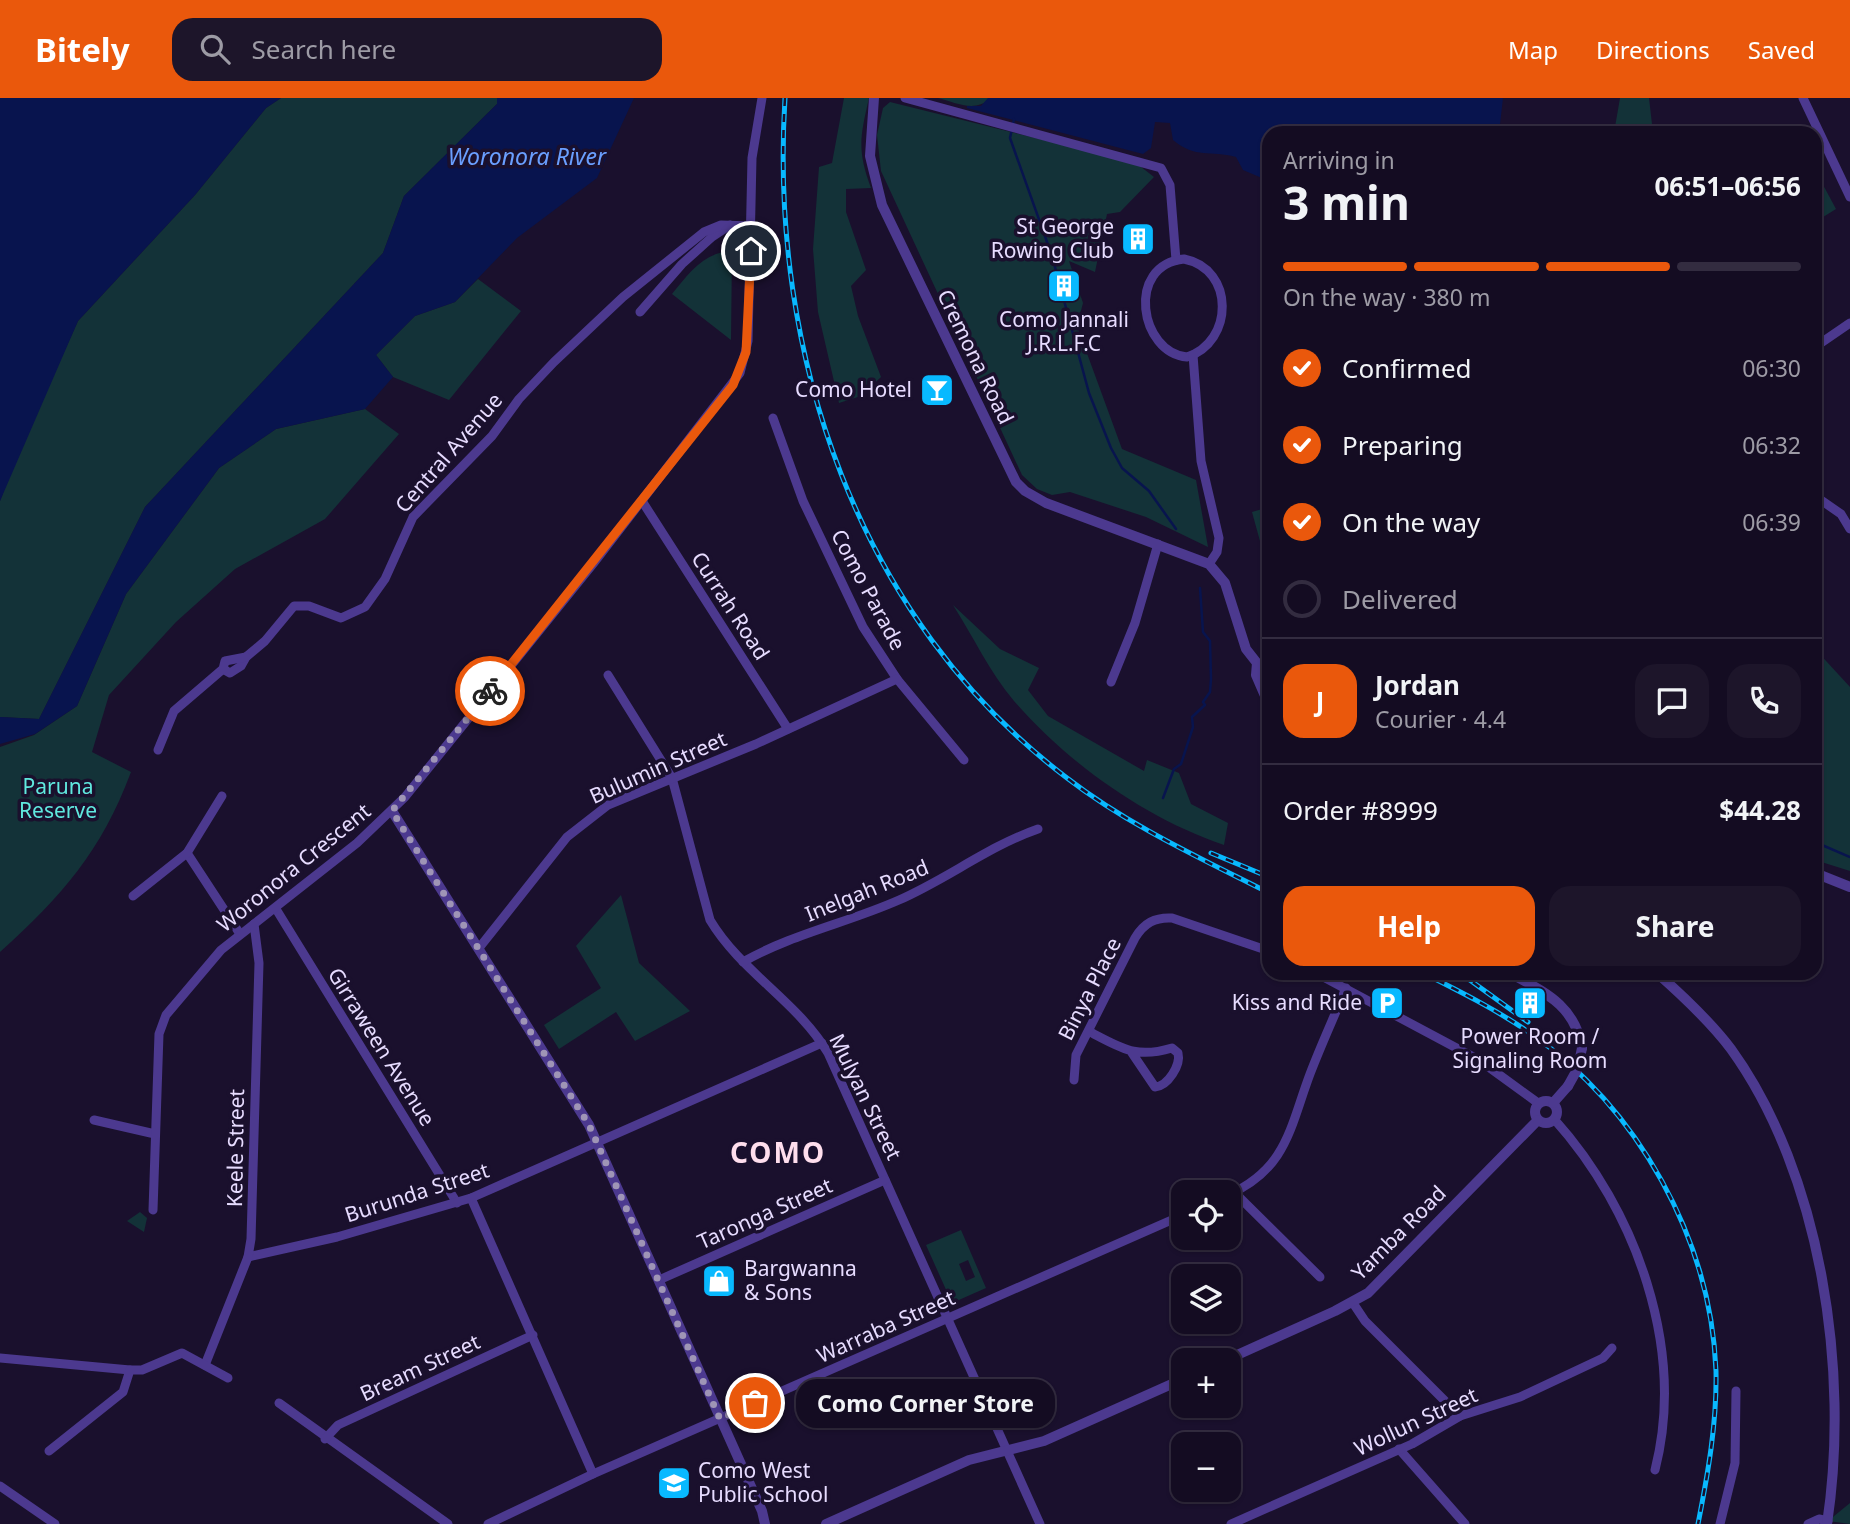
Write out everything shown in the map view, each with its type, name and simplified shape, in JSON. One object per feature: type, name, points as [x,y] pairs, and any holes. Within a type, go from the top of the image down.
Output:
[{"type":"street","points":[[752,226],[752,158],[762,98]]},
{"type":"street","name":"Cremona Road","points":[[874,98],[870,156],[879,197],[1010,473],[1025,491],[1035,498],[1209,564]]},
{"type":"street","points":[[905,98],[1161,168],[1170,185],[1176,260]]},
{"type":"street","points":[[1803,98],[1816,126]]},
{"type":"street","points":[[1822,138],[1850,197]]},
{"type":"street","points":[[640,312],[682,264],[730,225]]},
{"type":"street","name":"Central Avenue","points":[[158,750],[174,711],[223,669],[230,673],[236,670],[294,606],[309,606],[341,618],[365,607],[385,579],[413,517],[492,436],[537,379],[663,262],[704,232],[730,225],[752,226]]},
{"type":"street","name":"Woronora Crescent","points":[[153,1210],[160,1026],[208,964],[240,934],[276,909],[392,811],[733,385],[744,361],[748,341],[747,291],[752,226]]},
{"type":"street","points":[[1176,260],[1191,261],[1206,268],[1216,280],[1223,296],[1220,323],[1205,345],[1193,355],[1181,357],[1167,348],[1145,313],[1145,294],[1152,278],[1162,267],[1176,260]]},
{"type":"street","points":[[1822,342],[1850,323]]},
{"type":"street","points":[[1193,355],[1201,461],[1219,538],[1217,552],[1209,564],[1225,583],[1246,649],[1257,663]]},
{"type":"street","name":"Como Parade","points":[[773,418],[803,501],[849,598],[897,679],[964,760]]},
{"type":"street","name":"Currah Road","points":[[642,501],[788,729]]},
{"type":"street","points":[[1822,501],[1841,514],[1850,529]]},
{"type":"street","points":[[1111,682],[1135,622],[1158,544]]},
{"type":"street","points":[[1262,659],[1257,663],[1255,671],[1262,688]]},
{"type":"street","name":"Mulyan Street","points":[[608,675],[672,778],[710,920],[722,939],[804,1020],[821,1042],[1040,1524]]},
{"type":"street","name":"Bulumin Street","points":[[479,948],[567,837],[584,821],[607,806],[897,679]]},
{"type":"street","points":[[132,896],[187,853],[222,796]]},
{"type":"street","points":[[392,811],[597,1141],[762,1511],[765,1524]]},
{"type":"street","name":"Inelgah Road","points":[[743,962],[772,946],[934,885],[996,846],[1038,829]]},
{"type":"street","points":[[187,853],[240,934]]},
{"type":"street","points":[[1822,876],[1850,887]]},
{"type":"street","name":"Girraween Avenue","points":[[276,909],[457,1203]]},
{"type":"street","name":"Binya Place","points":[[1074,1080],[1074,1061],[1142,927],[1153,920],[1172,918],[1262,949]]},
{"type":"street","name":"Keele Street","points":[[205,1365],[248,1257],[253,1198],[259,963],[254,924]]},
{"type":"street","points":[[1330,980],[1479,1060],[1538,1103]]},
{"type":"street","points":[[1522,980],[1560,1002],[1577,1027],[1582,1048],[1578,1068],[1568,1086],[1553,1103]]},
{"type":"street","points":[[1665,980],[1701,1014],[1747,1072],[1775,1120],[1814,1213],[1837,1310],[1845,1379],[1843,1437],[1836,1496],[1828,1523],[1819,1519],[1808,1524]]},
{"type":"street","points":[[1241,1188],[1265,1172],[1287,1143],[1310,1074],[1346,988]]},
{"type":"street","points":[[1090,1032],[1132,1053],[1155,1053],[1172,1048],[1180,1056],[1166,1083],[1159,1088],[1152,1084],[1132,1053]]},
{"type":"street","name":"Burunda Street","points":[[248,1257],[337,1237],[471,1198],[821,1042]]},
{"type":"street","points":[[1544,1100],[1553,1103],[1557,1109],[1554,1119],[1545,1123],[1538,1120],[1534,1110],[1538,1103],[1544,1100]]},
{"type":"street","points":[[1554,1119],[1611,1200],[1626,1228],[1647,1280],[1660,1344],[1663,1393],[1661,1446],[1655,1470]]},
{"type":"street","points":[[94,1120],[155,1134]]},
{"type":"street","name":"Yamba Road","points":[[1241,1353],[1353,1303],[1382,1280],[1538,1120]]},
{"type":"street","name":"Taronga Street","points":[[659,1280],[885,1180]]},
{"type":"street","points":[[471,1198],[593,1474]]},
{"type":"street","points":[[1241,1203],[1320,1277]]},
{"type":"street","name":"Warraba Street","points":[[488,1524],[593,1474],[1171,1220]]},
{"type":"street","points":[[1353,1303],[1365,1321],[1460,1416]]},
{"type":"street","name":"Bream Street","points":[[326,1439],[338,1425],[533,1335]]},
{"type":"street","name":"Wollun Street","points":[[1231,1524],[1399,1449],[1460,1416],[1520,1397],[1603,1358],[1612,1348]]},
{"type":"street","points":[[0,1357],[142,1370],[172,1356],[187,1355],[228,1378]]},
{"type":"street","points":[[49,1451],[123,1392],[130,1370]]},
{"type":"street","points":[[826,1524],[969,1460],[1044,1441],[1171,1384]]},
{"type":"street","points":[[1720,1524],[1735,1464],[1736,1391]]},
{"type":"street","points":[[279,1403],[448,1524]]},
{"type":"street","points":[[1399,1449],[1465,1524]]},
{"type":"street","points":[[0,1486],[55,1524]]},
{"type":"street","points":[[762,1511],[772,1524]]},
{"type":"green space","points":[[281,98],[497,98],[497,104],[404,196],[383,253],[145,507],[39,719],[0,717],[0,501],[18,453],[78,321],[195,195],[266,108]]},
{"type":"green space","points":[[844,98],[869,98],[861,143],[871,188],[846,189],[846,212],[866,270],[851,286],[858,316],[881,377],[861,396],[839,403],[818,312],[813,249],[819,167],[832,163]]},
{"type":"green space","points":[[938,98],[988,98],[989,99],[971,106]]},
{"type":"green space","points":[[1620,98],[1649,98],[1652,126],[1615,126]]},
{"type":"green space","points":[[890,102],[1136,163],[1154,177],[1120,212],[1107,214],[1095,272],[1069,261],[1083,303],[1077,326],[1122,449],[1196,480],[1208,547],[1146,517],[1070,492],[1052,495],[1037,489],[1022,475],[881,171],[877,135],[883,108]]},
{"type":"green space","points":[[1822,183],[1836,209],[1822,218]]},
{"type":"green space","points":[[732,251],[731,340],[672,294],[691,271],[705,260],[722,252]]},
{"type":"green space","points":[[478,279],[521,311],[449,400],[393,377],[376,355],[415,316],[455,302]]},
{"type":"green space","name":"Paruna Reserve","points":[[365,409],[399,434],[325,519],[235,569],[176,622],[109,695],[92,752],[131,772],[107,826],[78,871],[42,912],[0,952],[0,747],[34,735],[77,706],[126,594],[219,468],[276,429]]},
{"type":"green space","points":[[1262,509],[1262,548],[1252,512]]},
{"type":"green space","points":[[953,605],[1000,649],[1039,668],[1028,690],[1048,716],[1144,771],[1147,760],[1179,773],[1191,804],[1228,823],[1224,845],[1195,834],[1137,804],[1059,746],[1005,690]]},
{"type":"green space","points":[[1822,657],[1850,687],[1850,871],[1822,862]]},
{"type":"green space","points":[[621,895],[639,963],[690,1011],[635,1041],[616,1012],[559,1049],[544,1025],[601,988],[576,946]]},
{"type":"green space","points":[[140,1212],[147,1218],[144,1232],[127,1221]]},
{"type":"green space","points":[[961,1230],[986,1288],[952,1303],[926,1245]],"holes":[[[968,1260],[975,1277],[966,1281],[959,1264]]]},
{"type":"green space","points":[[1850,1503],[1850,1524],[1828,1521]]},
{"type":"water","points":[[0,98],[281,98],[266,108],[195,195],[78,321],[0,501]]},
{"type":"water","name":"Woronora River","points":[[497,98],[634,98],[597,178],[517,238],[455,302],[415,316],[376,355],[393,377],[365,409],[276,429],[219,468],[126,594],[77,706],[35,734],[0,744],[0,717],[39,719],[145,507],[383,253],[404,196],[497,104]]},
{"type":"water","points":[[988,98],[1503,98],[1500,126],[1262,126],[1262,178],[1243,170],[1236,157],[1196,152],[1181,146],[1173,140],[1170,123],[1155,122],[1151,148],[1143,154],[967,108],[981,106]]},
{"type":"waterway","points":[[1014,119],[1010,138],[1052,256],[1089,393],[1122,468],[1149,491],[1176,529]]},
{"type":"waterway","points":[[1163,798],[1174,769],[1181,764],[1193,727],[1192,717],[1205,705],[1203,702],[1210,692],[1210,641],[1203,632],[1200,588]]},
{"type":"waterway","points":[[1822,845],[1850,857]]},
{"type":"railway","points":[[785,98],[784,194],[793,290],[812,384],[841,474],[881,560],[932,641],[994,714],[1067,778],[1140,826],[1262,890]]},
{"type":"railway","points":[[1211,853],[1262,874]]},
{"type":"railway","points":[[1437,980],[1504,1016],[1569,1064],[1604,1099],[1635,1138],[1662,1181],[1683,1226],[1700,1273],[1711,1322],[1716,1371],[1715,1410],[1698,1524]]},
{"type":"railway","points":[[1470,980],[1528,1022]]},
{"type":"way so far","points":[[490,691],[392,811],[589,1125],[720,1419],[755,1403]]},
{"type":"place","name":"St George Rowing Club","points":[[1138,239]]},
{"type":"place","name":"Como Jannali J.R.L.F.C","points":[[1064,286]]},
{"type":"place","name":"Como Hotel","points":[[937,390]]},
{"type":"place","name":"Kiss and Ride","points":[[1387,1003]]},
{"type":"place","name":"Power Room / Signaling Room","points":[[1530,1003]]},
{"type":"place","name":"Bargwanna & Sons","points":[[719,1281]]},
{"type":"place","name":"Como Corner Store","points":[[755,1403]]},
{"type":"place","name":"Como West Public School","points":[[674,1483]]},
{"type":"district","name":"COMO","points":[[778,1153]]},
{"type":"route","points":[[490,691],[733,385],[740,373],[748,341],[747,291],[751,251]]}]
